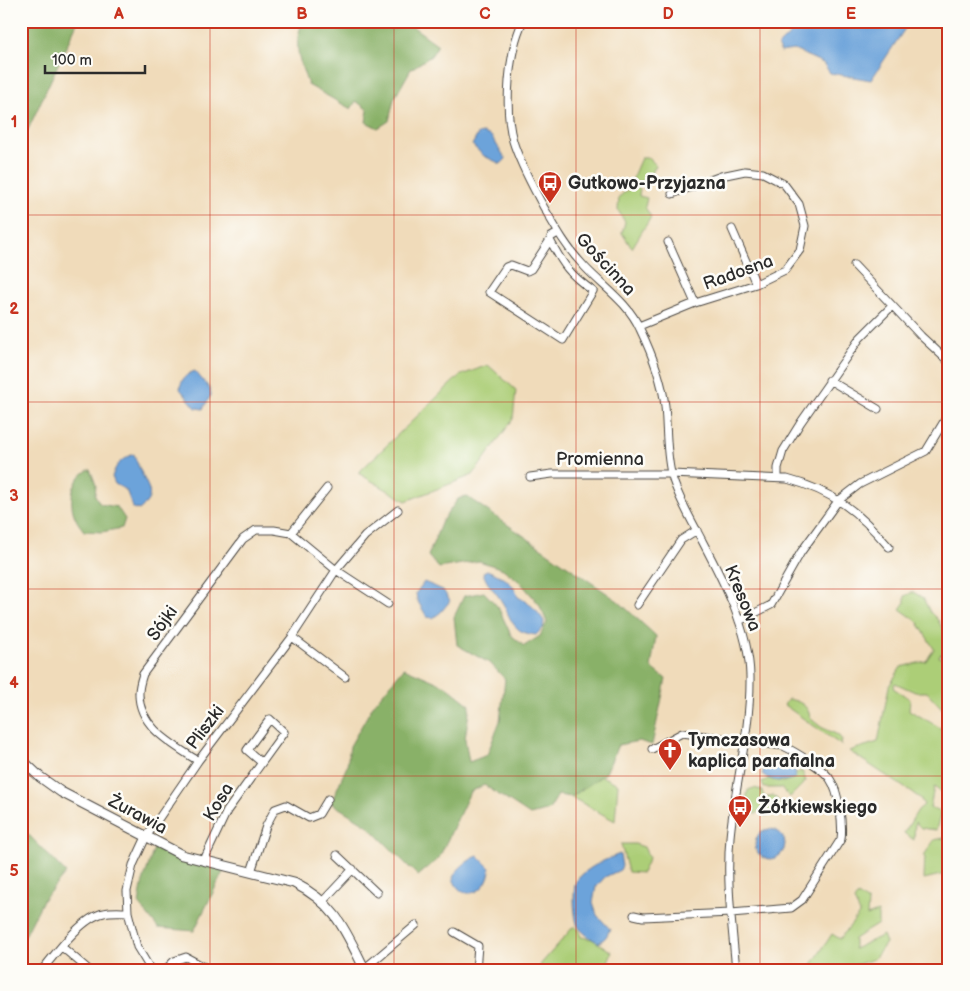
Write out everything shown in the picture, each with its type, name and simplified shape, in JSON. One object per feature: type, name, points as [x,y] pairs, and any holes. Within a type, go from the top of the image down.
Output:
[{"type":"street","name":"Gościnna","points":[[523,21],[510,66],[509,115],[512,139],[519,159],[562,239],[583,265],[623,303],[639,326],[659,373],[665,405],[671,474]]},
{"type":"street","name":"Radosna","points":[[639,326],[696,303],[756,284],[786,270],[800,250],[805,226],[798,204],[784,184],[763,174],[745,171],[721,176],[672,194]]},
{"type":"street","points":[[732,229],[756,284]]},
{"type":"street","points":[[550,240],[562,264],[577,280],[593,291],[563,340],[489,292],[506,267],[511,265],[527,271],[531,269],[551,237],[558,232]]},
{"type":"street","points":[[668,242],[696,303]]},
{"type":"street","points":[[854,266],[949,362]]},
{"type":"street","points":[[778,478],[778,468],[783,450],[860,338],[892,306]]},
{"type":"street","points":[[830,380],[878,409]]},
{"type":"street","points":[[739,621],[771,605],[801,552],[838,501],[860,484],[926,451],[949,413]]},
{"type":"street","name":"Promienna","points":[[530,477],[552,474],[671,474],[778,478],[802,483],[852,509],[867,522],[889,547]]},
{"type":"street","name":"Kresowa","points":[[671,474],[691,521],[697,530],[739,621],[747,650],[750,675],[746,740],[730,834],[728,886],[736,970]]},
{"type":"street","points":[[327,488],[291,533],[336,570],[388,604]]},
{"type":"street","name":"Pliszki","points":[[151,970],[138,947],[128,912],[127,891],[133,865],[146,837],[198,761],[292,637],[336,570],[365,536],[398,510]]},
{"type":"street","name":"Sójki","points":[[198,761],[159,735],[143,714],[139,694],[143,674],[243,539],[256,530],[274,530],[291,533]]},
{"type":"street","points":[[637,605],[681,540],[697,530]]},
{"type":"street","points":[[292,637],[345,676]]},
{"type":"street","name":"Kosa","points":[[204,860],[227,811],[284,732],[270,719],[247,750],[261,762]]},
{"type":"street","points":[[634,916],[731,913],[791,908],[802,900],[841,839],[842,828],[834,787],[829,777],[789,748],[746,740],[730,740],[682,733],[652,749]]},
{"type":"street","name":"Żurawia","points":[[21,759],[40,778],[61,792],[182,855],[294,883],[309,891],[323,901],[336,917],[364,969],[416,924]]},
{"type":"street","points":[[251,872],[266,826],[276,809],[286,805],[309,818],[319,814],[328,799]]},
{"type":"street","points":[[337,855],[377,893]]},
{"type":"street","points":[[323,901],[353,869]]},
{"type":"street","points":[[42,970],[74,932],[102,913],[128,912]]},
{"type":"street","points":[[454,932],[478,946],[476,970]]},
{"type":"street","points":[[62,947],[89,970]]},
{"type":"street","points":[[165,970],[174,961],[186,957],[210,970]]},
{"type":"green space","points":[[21,21],[78,21],[21,145]]},
{"type":"green space","points":[[303,21],[405,21],[438,45],[431,56],[411,69],[394,99],[389,121],[378,128],[366,122],[368,110],[356,101],[351,109],[308,85],[298,53],[298,38]]},
{"type":"green space","points":[[641,158],[649,158],[656,165],[651,175],[636,185],[640,189],[639,196],[647,198],[645,207],[651,217],[632,248],[622,233],[625,222],[618,210],[619,197],[632,186],[634,174]]},
{"type":"green space","points":[[488,365],[516,390],[513,419],[473,475],[406,501],[358,473],[459,376]]},
{"type":"green space","points":[[90,469],[96,485],[95,495],[100,504],[117,507],[125,519],[122,528],[102,532],[84,531],[77,521],[72,507],[73,492],[79,479]]},
{"type":"green space","points":[[466,496],[618,601],[656,636],[651,667],[666,679],[652,745],[639,741],[618,745],[606,773],[571,797],[558,795],[549,810],[530,815],[484,785],[470,792],[439,858],[418,876],[367,825],[331,803],[347,766],[350,746],[374,704],[404,668],[446,686],[470,705],[465,739],[469,762],[487,755],[500,721],[505,679],[491,664],[457,645],[454,617],[464,596],[484,592],[498,607],[511,635],[524,646],[540,636],[547,622],[539,604],[520,582],[503,569],[479,561],[439,568],[428,556],[442,521],[458,499]]},
{"type":"green space","points":[[913,592],[923,598],[930,612],[949,635],[949,655],[940,654],[939,657],[949,659],[949,716],[927,692],[915,692],[895,683],[893,688],[910,699],[909,710],[944,730],[949,730],[949,798],[934,787],[930,808],[941,812],[936,830],[921,828],[915,822],[914,840],[904,833],[918,810],[924,805],[920,798],[849,751],[878,742],[889,686],[901,667],[926,661],[934,649],[917,621],[900,609],[905,602],[905,596]]},
{"type":"green space","points":[[788,699],[806,707],[810,718],[821,727],[838,735],[842,740],[841,745],[784,705]]},
{"type":"green space","points":[[802,771],[806,781],[790,797],[781,788],[764,788],[762,782],[768,779],[783,782],[795,778],[796,773]]},
{"type":"green space","points":[[601,776],[618,784],[615,821],[571,797]]},
{"type":"green space","points":[[754,788],[761,790],[765,798],[773,795],[780,802],[778,810],[766,816],[761,810],[756,814],[749,811],[750,807],[745,805],[748,790]]},
{"type":"green space","points":[[21,827],[66,873],[43,900],[21,944]]},
{"type":"green space","points":[[949,837],[945,874],[924,879],[925,854],[934,840]]},
{"type":"green space","points":[[621,844],[635,844],[644,847],[649,858],[642,873],[628,872]]},
{"type":"green space","points":[[154,848],[183,862],[224,870],[194,931],[158,928],[139,904],[142,885]]},
{"type":"green space","points":[[858,895],[868,902],[867,916],[878,912],[878,924],[854,939],[854,949],[883,935],[886,943],[874,959],[840,970],[809,969],[832,934],[840,939],[860,913],[854,901]]},
{"type":"green space","points":[[574,926],[579,930],[581,937],[592,939],[612,952],[607,964],[591,965],[587,970],[545,970],[540,965]]},
{"type":"water","points":[[804,21],[910,21],[871,80],[830,73],[823,63],[794,50],[780,52],[778,46]]},
{"type":"water","points":[[483,133],[491,136],[506,159],[501,164],[484,156],[472,145],[478,134]]},
{"type":"water","points":[[195,371],[210,389],[211,395],[203,409],[196,408],[180,389],[185,377]]},
{"type":"water","points":[[134,454],[150,493],[148,501],[139,510],[133,508],[126,490],[115,484],[112,477],[120,462]]},
{"type":"water","points":[[487,570],[510,583],[518,597],[530,604],[539,613],[544,621],[543,628],[536,635],[522,631],[515,626],[500,598],[486,581],[483,572]]},
{"type":"water","points":[[424,582],[443,590],[450,601],[433,618],[427,617],[417,600],[416,593]]},
{"type":"water","points":[[774,759],[790,765],[796,772],[795,778],[778,781],[762,774],[767,762]]},
{"type":"water","points":[[770,829],[781,833],[785,844],[781,855],[770,859],[759,855],[755,844],[759,833]]},
{"type":"water","points":[[620,854],[622,866],[620,870],[605,877],[596,887],[593,903],[597,915],[610,929],[606,937],[599,943],[590,938],[578,926],[574,903],[575,883],[591,868]]},
{"type":"water","points":[[478,856],[490,868],[489,876],[480,889],[468,893],[462,891],[453,878],[463,865]]},
{"type":"waterway","points":[[240,26],[252,21]]},
{"type":"place","name":"Gutkowo-Przyjazna","points":[[550,204]]},
{"type":"place","name":"Tymczasowa kaplica parafialna","points":[[670,771]]},
{"type":"place","name":"Żółkiewskiego","points":[[740,828]]}]
